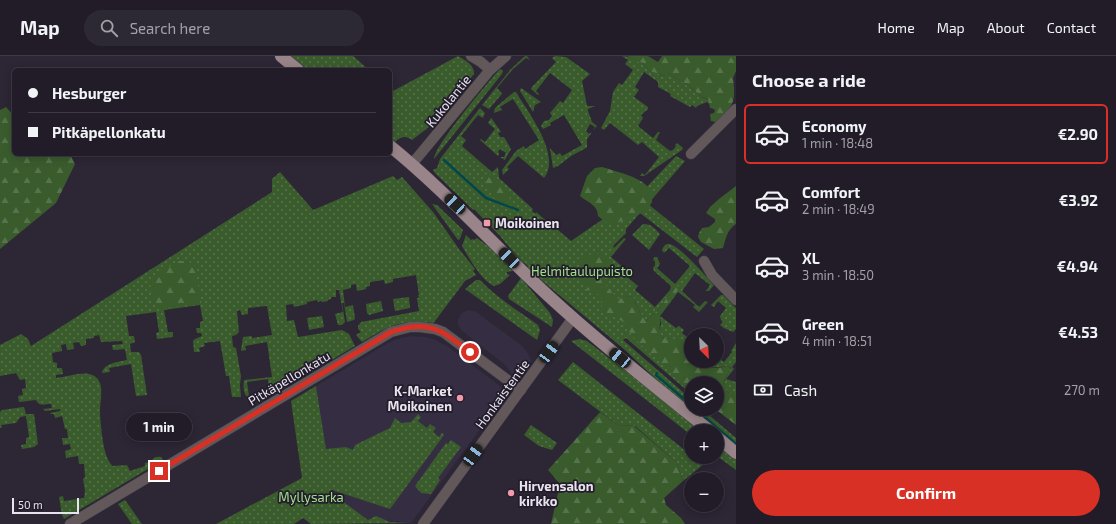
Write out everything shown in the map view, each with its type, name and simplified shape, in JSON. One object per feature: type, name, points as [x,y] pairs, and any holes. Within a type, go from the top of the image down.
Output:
[{"type":"main road","points":[[281,56],[296,68]]},
{"type":"main road","points":[[392,148],[412,164],[474,222],[527,276],[573,318],[702,424]]},
{"type":"main road","points":[[724,443],[736,453]]},
{"type":"street","points":[[471,56],[490,70]]},
{"type":"street","name":"Kukolantie","points":[[412,164],[490,70],[506,56]]},
{"type":"street","points":[[691,154],[736,109]]},
{"type":"street","points":[[704,261],[712,275],[736,300]]},
{"type":"street","name":"Honkaistentie","points":[[423,524],[573,318]]},
{"type":"street","name":"Pitkäpellonkatu","points":[[70,524],[322,373],[399,329],[420,327],[435,328],[443,332],[521,390]]},
{"type":"shaded area","points":[[468,310],[475,311],[521,345],[531,360],[528,371],[519,376],[512,374],[505,365],[461,330],[458,325],[458,319],[462,313]]},
{"type":"shaded area","points":[[410,336],[426,337],[447,346],[500,386],[503,390],[503,398],[411,523],[397,521],[372,523],[333,494],[316,386],[388,343]]},
{"type":"green space","points":[[291,56],[353,56],[367,68],[306,68]]},
{"type":"green space","points":[[458,56],[467,61],[474,71],[474,74],[429,127],[412,140],[403,137],[395,142],[392,140],[392,90],[393,91]]},
{"type":"green space","points":[[525,56],[527,56],[530,60],[526,58],[513,69],[497,88],[502,93],[489,109],[482,105],[511,69]]},
{"type":"green space","points":[[555,56],[566,57],[590,74],[582,81],[587,106],[595,106],[588,109],[588,111],[592,122],[597,126],[593,130],[595,127],[590,124],[586,131],[589,134],[592,132],[587,139],[586,148],[553,168],[550,148],[556,155],[560,153],[562,156],[582,145],[564,115],[543,129],[541,126],[544,121],[549,120],[552,116],[550,113],[560,101],[563,103],[572,90],[550,73],[536,91],[539,94],[538,95],[531,89],[556,62],[552,58]]},
{"type":"green space","points":[[622,56],[643,63],[647,69],[652,72],[664,76],[668,73],[693,89],[702,97],[709,100],[709,104],[707,102],[697,106],[696,108],[692,105],[690,107],[670,96],[671,94],[658,87],[658,82],[644,72],[635,87],[639,90],[634,97],[648,107],[648,109],[641,115],[643,118],[638,126],[653,138],[658,132],[660,132],[656,140],[670,151],[673,150],[677,143],[683,148],[644,176],[640,176],[642,173],[645,175],[659,157],[642,142],[638,145],[610,123],[604,130],[601,128],[610,111],[613,92],[619,83],[622,85],[633,70],[625,64],[628,60]]},
{"type":"green space","points":[[627,56],[648,56],[658,62],[662,56],[736,56],[736,71],[733,78],[734,98],[732,103],[727,112],[716,122],[711,121],[710,114],[714,113],[715,111],[714,109],[710,108],[708,99],[702,97],[693,89],[668,73],[664,76],[652,72],[645,67],[643,63],[635,61]]},
{"type":"green space","points":[[500,69],[503,71],[502,74],[434,159],[436,152],[452,128]]},
{"type":"green space","points":[[521,88],[541,102],[535,105],[533,112],[520,91]]},
{"type":"green space","points":[[514,92],[516,92],[535,122],[546,146],[549,158],[548,169],[544,178],[518,156],[507,167],[509,169],[503,175],[502,170],[516,151],[524,146],[525,149],[539,140],[513,99],[500,107],[502,110],[494,113],[495,108]]},
{"type":"green space","points":[[6,107],[12,114],[12,156],[71,156],[75,164],[56,203],[0,249],[0,110]]},
{"type":"green space","name":"Helmitaulupuisto","points":[[480,108],[485,113],[483,118],[478,115],[461,136],[466,140],[462,146],[492,172],[498,167],[499,178],[533,209],[532,211],[535,214],[536,212],[550,224],[550,227],[552,225],[571,241],[641,193],[676,156],[685,161],[648,204],[704,249],[697,257],[640,213],[626,229],[626,233],[613,246],[614,248],[624,238],[626,239],[611,257],[624,268],[621,272],[638,286],[635,290],[655,307],[670,290],[671,286],[654,271],[654,257],[657,257],[660,264],[657,268],[675,284],[690,266],[669,248],[664,253],[662,250],[667,244],[673,245],[685,255],[714,285],[709,291],[706,291],[710,285],[695,273],[682,291],[699,307],[705,301],[708,302],[699,312],[693,307],[695,305],[678,292],[660,316],[674,287],[660,308],[646,321],[638,309],[633,297],[627,296],[686,376],[684,376],[684,388],[626,338],[623,340],[684,393],[684,403],[625,350],[527,268],[528,266],[523,262],[522,263],[500,236],[474,209],[473,210],[435,173],[433,170],[437,168],[440,159]]},
{"type":"green space","points":[[491,118],[501,132],[498,133],[500,137],[504,137],[511,149],[505,160],[500,157],[504,157],[506,153],[500,149],[498,156],[480,140],[481,139],[485,142],[495,129],[488,123]]},
{"type":"green space","points":[[602,167],[633,177],[648,187],[652,202],[646,212],[609,225],[598,216],[598,212],[594,206],[580,196],[587,176],[595,168]]},
{"type":"green space","points":[[280,172],[313,210],[393,176],[397,180],[402,177],[433,212],[475,269],[473,271],[476,275],[465,281],[433,323],[412,322],[395,325],[362,342],[356,335],[361,332],[358,329],[358,326],[361,322],[419,311],[417,298],[419,298],[419,295],[416,275],[393,279],[393,282],[385,284],[384,280],[370,282],[370,286],[366,287],[366,289],[357,291],[356,284],[351,285],[351,288],[343,290],[345,307],[353,305],[355,318],[354,320],[347,322],[344,303],[342,303],[345,322],[342,325],[338,325],[335,314],[343,312],[339,290],[336,290],[336,297],[331,297],[328,301],[318,302],[317,300],[294,307],[293,304],[286,305],[287,321],[294,320],[298,337],[342,330],[349,334],[355,346],[291,384],[290,383],[261,402],[258,398],[259,394],[269,391],[268,379],[247,382],[249,396],[247,397],[243,387],[244,380],[272,377],[267,342],[245,346],[246,350],[241,350],[243,337],[252,336],[252,338],[272,335],[267,306],[248,308],[248,314],[242,315],[240,310],[237,311],[239,332],[232,336],[233,347],[236,348],[241,376],[241,397],[232,397],[229,376],[226,376],[220,341],[204,343],[205,346],[199,348],[200,352],[194,352],[193,341],[202,336],[201,333],[197,333],[196,328],[200,328],[200,322],[203,321],[200,305],[164,310],[168,332],[173,332],[173,337],[157,339],[156,333],[159,332],[156,312],[126,316],[129,336],[134,336],[135,342],[130,344],[131,352],[139,352],[141,355],[147,395],[136,396],[131,364],[109,368],[110,372],[102,373],[108,365],[127,360],[125,349],[113,350],[112,345],[123,344],[122,341],[101,342],[99,335],[94,336],[94,338],[86,339],[86,345],[81,346],[79,342],[73,343],[74,349],[67,350],[66,344],[61,345],[62,351],[52,353],[53,362],[57,363],[57,368],[62,368],[63,374],[56,375],[56,378],[77,374],[89,374],[95,376],[99,380],[101,385],[100,414],[102,434],[107,457],[113,466],[127,465],[130,471],[145,466],[145,463],[151,462],[156,457],[161,457],[163,460],[64,519],[59,497],[63,496],[64,501],[84,498],[84,464],[79,464],[78,456],[66,458],[65,451],[71,449],[70,444],[63,445],[62,438],[68,438],[67,429],[65,429],[62,416],[55,418],[54,414],[50,413],[60,411],[60,409],[45,411],[43,409],[52,408],[51,404],[39,404],[36,400],[19,402],[18,396],[23,395],[22,389],[26,388],[25,379],[20,380],[16,373],[0,376],[0,345],[21,334],[28,339],[31,346],[272,192],[272,179]]},
{"type":"green space","points":[[488,174],[510,193],[510,198],[506,204],[502,206],[497,205],[490,188],[485,181],[484,177]]},
{"type":"green space","points":[[736,186],[736,224],[729,232],[723,248],[714,249],[701,242],[698,237],[699,233],[702,228],[709,227],[715,222],[715,219],[706,213],[710,207]]},
{"type":"green space","points":[[432,204],[437,205],[463,230],[460,239],[458,240]]},
{"type":"green space","points":[[643,224],[651,226],[660,234],[649,250],[632,235]]},
{"type":"green space","points":[[466,235],[471,240],[477,238],[493,250],[514,271],[507,272],[507,274],[510,275],[500,284],[494,286],[489,283],[484,279],[462,246]]},
{"type":"green space","points":[[600,253],[609,261],[612,266],[611,273],[607,272],[602,275],[606,286],[619,299],[629,296],[633,297],[638,309],[646,321],[660,308],[676,285],[680,287],[660,316],[661,337],[684,341],[684,368],[724,368],[728,366],[731,369],[724,381],[724,376],[684,376],[684,383],[631,335],[626,324],[614,317],[609,318],[606,316],[602,308],[601,296],[587,290],[579,272],[582,260],[585,256]]},
{"type":"green space","points":[[178,261],[188,261],[195,266],[201,303],[159,310],[156,302],[151,296],[150,279]]},
{"type":"green space","points":[[521,278],[550,313],[553,320],[552,327],[509,299],[508,296]]},
{"type":"green space","points":[[476,280],[480,280],[500,298],[538,325],[540,330],[537,340],[465,289]]},
{"type":"green space","points":[[721,295],[723,295],[736,308],[736,329],[733,332],[720,325],[723,322],[720,316],[726,308],[718,301],[714,307],[711,305]]},
{"type":"green space","points":[[409,297],[410,308],[395,311],[393,299]]},
{"type":"green space","points":[[381,301],[383,311],[369,315],[367,313],[366,304]]},
{"type":"green space","points":[[322,316],[324,327],[309,330],[307,318]]},
{"type":"green space","points":[[660,316],[676,328],[679,326],[684,330],[682,333],[684,335],[684,345],[671,339],[661,337],[659,332],[661,324]]},
{"type":"green space","points":[[580,339],[587,341],[695,424],[684,424],[684,430],[571,341]]},
{"type":"green space","points":[[736,343],[736,362],[732,367],[734,369],[726,379],[736,382],[736,397],[724,388],[724,381],[731,368],[728,366],[724,366],[724,362],[732,352],[731,351]]},
{"type":"green space","points":[[573,362],[684,449],[684,464],[704,464],[694,472],[684,472],[683,481],[677,463],[635,426],[618,425],[558,380]]},
{"type":"green space","points":[[724,385],[727,391],[736,397],[736,425],[724,416]]},
{"type":"green space","name":"Myllysarka","points":[[316,386],[326,449],[346,447],[353,450],[355,445],[390,428],[395,418],[401,423],[411,422],[418,414],[421,417],[418,421],[427,428],[430,424],[436,428],[433,432],[439,437],[442,433],[444,435],[390,509],[332,490],[333,494],[368,520],[376,516],[390,522],[411,523],[311,524],[303,518],[294,524],[216,524],[302,478],[291,401]]},
{"type":"green space","points":[[24,407],[26,414],[34,414],[38,444],[34,447],[22,449],[21,445],[26,444],[26,438],[29,437],[26,416],[20,417],[16,423],[1,425],[2,428],[0,428],[0,412],[2,410]]},
{"type":"green space","points":[[600,412],[618,425],[634,426],[677,463],[683,481],[664,498],[666,505],[681,518],[685,524],[551,524],[560,484],[548,470]]},
{"type":"green space","points":[[700,416],[710,416],[720,424],[709,424]]},
{"type":"green space","points":[[531,425],[557,443],[552,450],[539,446],[524,435]]},
{"type":"green space","points":[[724,428],[736,438],[736,446],[724,436]]},
{"type":"green space","points":[[451,440],[461,447],[438,478],[440,480],[431,494],[421,493],[415,486],[446,443],[448,444]]},
{"type":"green space","points":[[724,448],[736,457],[736,470],[724,461]]},
{"type":"green space","points":[[125,500],[142,524],[132,524],[118,504]]},
{"type":"waterway","points":[[444,160],[486,198],[518,210]]},
{"type":"waterway","points":[[657,373],[656,375],[684,399]]},
{"type":"waterway","points":[[703,416],[736,444]]},
{"type":"place","name":"Moikoinen","points":[[487,223]]},
{"type":"place","name":"K-Market Moikoinen","points":[[460,398]]},
{"type":"place","name":"Hirvensalon kirkko","points":[[511,493]]},
{"type":"route","points":[[159,471],[391,332],[410,327],[435,328],[443,332],[470,352]]}]
